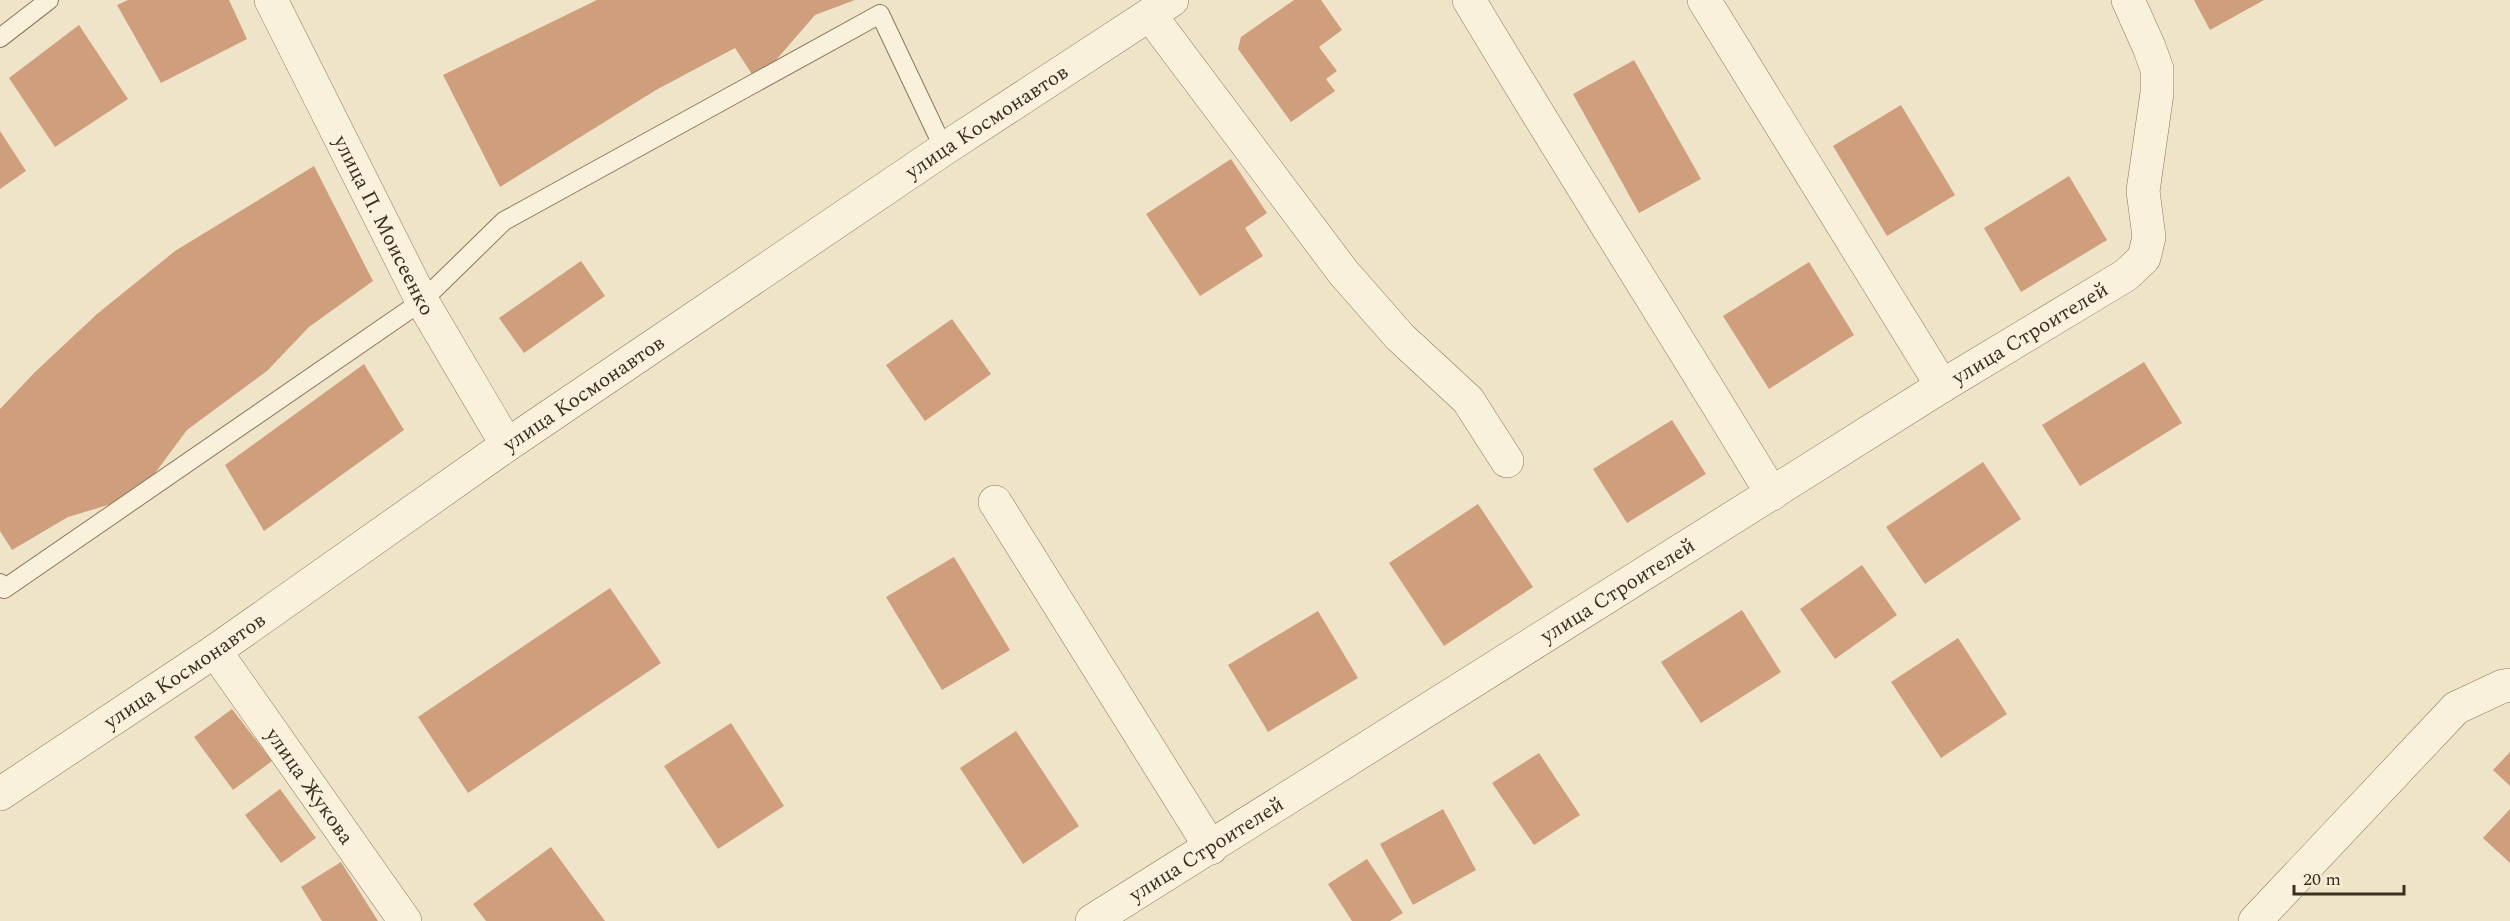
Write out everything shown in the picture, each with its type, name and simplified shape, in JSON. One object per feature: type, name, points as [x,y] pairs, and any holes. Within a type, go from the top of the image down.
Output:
[{"type":"street","name":"улица П. Моисеенко","points":[[271,0],[422,301],[507,445]]},
{"type":"street","points":[[1468,0],[1772,494]]},
{"type":"street","points":[[1704,0],[1942,386]]},
{"type":"street","name":"улица Строителей","points":[[1092,921],[1942,386],[2126,275],[2144,258],[2149,237],[2143,191],[2157,93],[2157,69],[2150,47],[2128,0]]},
{"type":"street","points":[[1161,7],[1343,272],[1400,337],[1468,400],[1507,461]]},
{"type":"street","name":"улица Космонавтов","points":[[0,794],[215,651],[507,445],[944,149],[1161,7]]},
{"type":"street","points":[[995,502],[1210,848]]},
{"type":"street","name":"улица Жукова","points":[[215,651],[405,921]]},
{"type":"street","points":[[2255,921],[2456,708],[2503,686],[2510,685]]},
{"type":"lane","points":[[0,38],[49,0]]},
{"type":"lane","points":[[0,583],[4,589],[422,301],[504,221],[880,14],[944,149]]},
{"type":"building","points":[[128,0],[229,0],[247,39],[161,83],[117,5]]},
{"type":"building","points":[[597,0],[855,0],[815,15],[757,82],[735,48],[656,90],[500,187],[443,75]]},
{"type":"building","points":[[1294,0],[1321,0],[1342,30],[1319,47],[1337,71],[1326,79],[1335,91],[1291,122],[1238,49],[1241,37]]},
{"type":"building","points":[[2194,0],[2264,0],[2210,30]]},
{"type":"building","points":[[79,25],[128,99],[55,147],[9,78]]},
{"type":"building","points":[[1634,60],[1701,179],[1639,213],[1573,94]]},
{"type":"building","points":[[1901,105],[1955,195],[1887,236],[1833,146]]},
{"type":"building","points":[[0,131],[26,171],[0,189]]},
{"type":"building","points":[[1231,159],[1267,213],[1245,228],[1263,256],[1200,296],[1146,214]]},
{"type":"building","points":[[314,166],[373,281],[309,327],[267,371],[187,430],[138,496],[68,517],[12,550],[0,531],[0,409],[35,372],[97,314],[175,251]]},
{"type":"building","points":[[2069,176],[2107,240],[2021,292],[1984,228]]},
{"type":"building","points":[[581,261],[605,296],[524,353],[499,318]]},
{"type":"building","points":[[1809,262],[1854,335],[1769,389],[1723,316]]},
{"type":"building","points":[[952,319],[991,374],[925,421],[886,365]]},
{"type":"building","points":[[2144,362],[2182,423],[2080,486],[2042,425]]},
{"type":"building","points":[[364,364],[404,430],[264,531],[225,465]]},
{"type":"building","points":[[1672,420],[1706,474],[1627,523],[1593,469]]},
{"type":"building","points":[[1983,462],[2021,519],[1925,584],[1886,527]]},
{"type":"building","points":[[1478,504],[1533,587],[1444,646],[1389,563]]},
{"type":"building","points":[[954,557],[1010,650],[942,690],[886,597]]},
{"type":"building","points":[[1862,565],[1897,615],[1835,659],[1800,609]]},
{"type":"building","points":[[610,588],[661,663],[468,793],[418,717]]},
{"type":"building","points":[[1742,610],[1781,672],[1701,723],[1661,662]]},
{"type":"building","points":[[1318,611],[1358,678],[1268,732],[1228,665]]},
{"type":"building","points":[[1958,638],[2007,714],[1941,758],[1891,682]]},
{"type":"building","points":[[232,709],[272,761],[233,790],[194,737]]},
{"type":"building","points":[[731,723],[784,806],[718,849],[664,766]]},
{"type":"building","points":[[1016,731],[1079,826],[1023,864],[960,768]]},
{"type":"building","points":[[2510,752],[2510,786],[2493,770]]},
{"type":"building","points":[[1539,753],[1580,815],[1534,845],[1492,783]]},
{"type":"building","points":[[280,789],[316,838],[281,863],[245,815]]},
{"type":"building","points":[[1443,809],[1476,870],[1413,905],[1380,844]]},
{"type":"building","points":[[2510,809],[2510,863],[2483,838]]},
{"type":"building","points":[[551,847],[605,921],[486,921],[473,904]]},
{"type":"building","points":[[1367,859],[1403,913],[1390,921],[1352,921],[1328,884]]},
{"type":"building","points":[[341,862],[378,921],[322,921],[301,887]]}]
